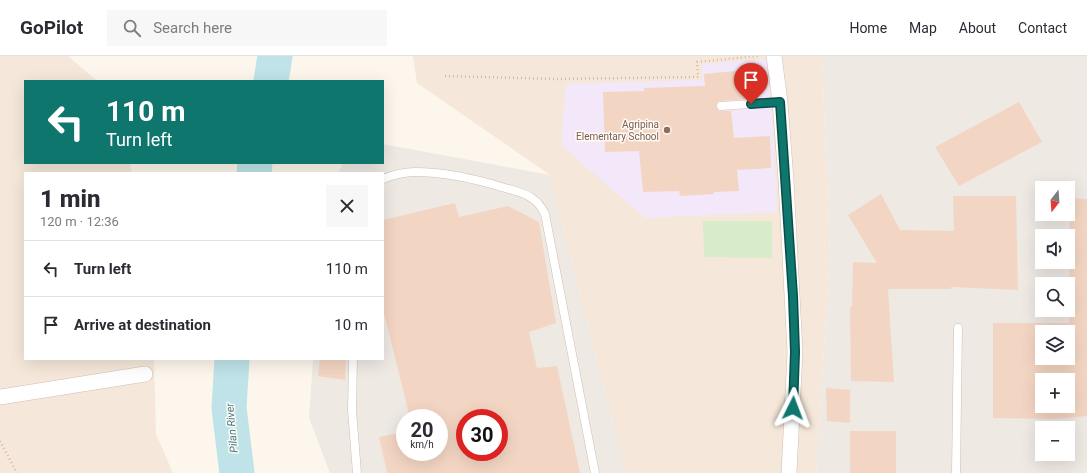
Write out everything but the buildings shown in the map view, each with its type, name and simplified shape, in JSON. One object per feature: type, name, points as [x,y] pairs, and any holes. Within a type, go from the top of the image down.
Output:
[{"type":"street","points":[[774,56],[780,102],[791,260],[795,352],[788,473]]},
{"type":"street","points":[[0,397],[145,374]]},
{"type":"lane","points":[[721,106],[780,102]]},
{"type":"lane","points":[[384,180],[394,175],[414,172],[440,173],[475,178],[523,194],[533,199],[541,207],[545,214],[595,473]]},
{"type":"lane","points":[[956,473],[958,328]]},
{"type":"lane","points":[[353,360],[352,410],[357,473]]},
{"type":"path","points":[[445,76],[556,80],[698,77],[697,62],[759,56]]},
{"type":"path","points":[[0,441],[17,473]]},
{"type":"shaded area","points":[[0,56],[68,56],[96,80],[24,80],[24,164],[130,164],[132,172],[24,172],[24,360],[154,360],[156,434],[173,473],[0,473]]},
{"type":"shaded area","points":[[413,56],[822,56],[830,254],[816,473],[626,473],[550,175],[417,83]]},
{"type":"shaded area","points":[[822,56],[1087,56],[1087,473],[816,473],[830,254]]},
{"type":"shaded area","name":"Agripina Elementary School","points":[[767,59],[772,115],[777,212],[645,218],[561,145],[566,84],[702,80],[702,64]]},
{"type":"shaded area","points":[[384,144],[550,175],[626,473],[330,473],[309,418],[313,360],[384,360],[384,172],[338,172],[342,164],[384,164]]},
{"type":"green space","points":[[703,221],[772,221],[772,258],[704,257]]},
{"type":"waterway","name":"Pilan River","points":[[271,80],[275,56]]},
{"type":"waterway","name":"Pilan River","points":[[254,172],[255,164]]},
{"type":"waterway","name":"Pilan River","points":[[232,360],[229,408],[237,473]]},
{"type":"place","name":"Agripina Elementary School","points":[[667,130]]},
{"type":"route","points":[[751,104],[780,102],[792,268],[795,352],[793,408]]}]
